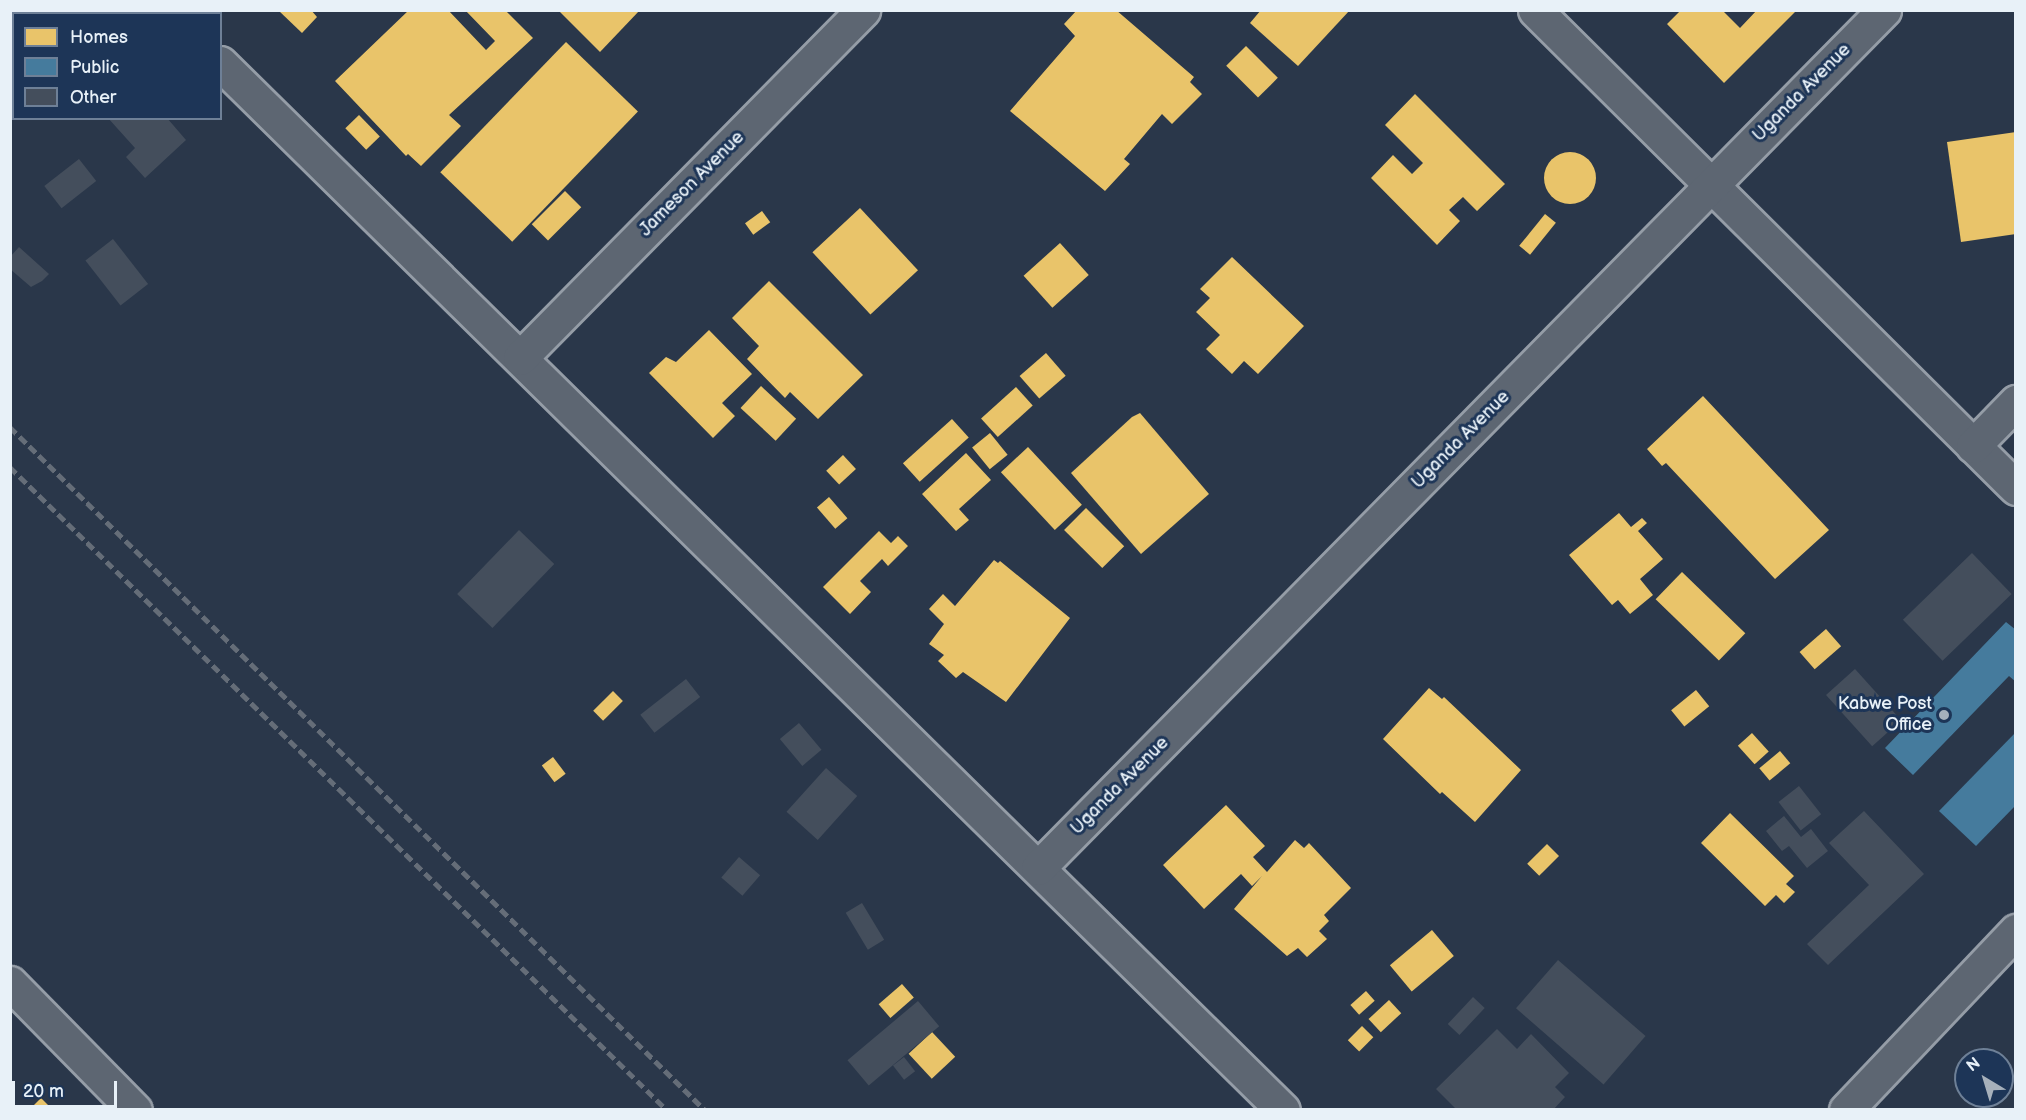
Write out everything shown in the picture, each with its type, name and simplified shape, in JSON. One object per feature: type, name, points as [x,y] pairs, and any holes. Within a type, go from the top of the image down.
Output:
[{"type":"street","name":"Jameson Avenue","points":[[520,358],[863,10]]},
{"type":"street","points":[[1535,10],[2016,488]]},
{"type":"street","name":"Uganda Avenue","points":[[1038,868],[1884,10]]},
{"type":"street","points":[[222,65],[1283,1110]]},
{"type":"street","points":[[1973,446],[2016,402]]},
{"type":"street","points":[[1846,1110],[2016,931]]},
{"type":"street","points":[[10,983],[135,1110]]},
{"type":"building: Homes","points":[[278,10],[311,10],[317,17],[302,33]]},
{"type":"building: Homes","points":[[409,10],[448,10],[486,50],[495,41],[465,10],[505,10],[533,38],[449,115],[461,126],[421,166],[408,154],[406,156],[335,81]]},
{"type":"building: Homes","points":[[558,10],[640,10],[600,52]]},
{"type":"building: Homes","points":[[1077,10],[1116,10],[1194,77],[1190,82],[1202,94],[1172,124],[1162,114],[1124,159],[1130,164],[1105,191],[1010,111],[1075,36],[1064,24]]},
{"type":"building: Homes","points":[[1261,10],[1350,10],[1298,66],[1250,23]]},
{"type":"building: Homes","points":[[1681,10],[1722,10],[1740,28],[1757,10],[1797,10],[1724,83],[1667,24]]},
{"type":"building: Homes","points":[[566,42],[638,111],[512,242],[440,172]]},
{"type":"building: Homes","points":[[1246,46],[1278,78],[1258,98],[1226,66]]},
{"type":"building: Homes","points":[[1415,94],[1505,184],[1477,211],[1463,197],[1449,210],[1460,221],[1437,245],[1371,178],[1393,155],[1412,174],[1423,163],[1385,125]]},
{"type":"building: Homes","points":[[359,115],[380,137],[366,150],[345,128]]},
{"type":"building: Homes","points":[[2016,132],[2016,234],[1961,242],[1947,142]]},
{"type":"building: Homes","points":[[1565,152],[1575,152],[1589,159],[1596,178],[1589,197],[1575,204],[1565,204],[1555,200],[1548,193],[1544,183],[1544,173],[1548,163],[1555,156]]},
{"type":"building: Homes","points":[[565,191],[581,207],[548,240],[532,224]]},
{"type":"building: Homes","points":[[860,208],[918,270],[870,314],[812,252]]},
{"type":"building: Homes","points":[[762,211],[770,222],[753,235],[745,223]]},
{"type":"building: Homes","points":[[1545,214],[1556,223],[1530,255],[1519,246]]},
{"type":"building: Homes","points":[[1060,243],[1089,275],[1052,308],[1024,276]]},
{"type":"building: Homes","points":[[1232,257],[1304,326],[1258,374],[1244,361],[1232,374],[1206,349],[1220,335],[1196,312],[1210,298],[1200,289]]},
{"type":"building: Homes","points":[[769,281],[863,375],[818,419],[790,392],[785,398],[747,359],[759,346],[732,318]]},
{"type":"building: Homes","points":[[709,330],[752,374],[722,403],[735,416],[713,438],[649,373],[666,357],[676,362]]},
{"type":"building: Homes","points":[[1046,353],[1066,376],[1039,399],[1020,376]]},
{"type":"building: Homes","points":[[761,386],[796,419],[776,441],[741,408]]},
{"type":"building: Homes","points":[[1016,387],[1033,406],[998,437],[981,418]]},
{"type":"building: Homes","points":[[1703,396],[1829,530],[1775,579],[1666,463],[1662,466],[1647,449]]},
{"type":"building: Homes","points":[[1140,413],[1209,494],[1141,554],[1071,473],[1132,417]]},
{"type":"building: Homes","points":[[952,419],[969,438],[920,482],[903,463]]},
{"type":"building: Homes","points":[[990,433],[1008,455],[990,469],[972,447]]},
{"type":"building: Homes","points":[[1028,447],[1082,505],[1055,530],[1001,472]]},
{"type":"building: Homes","points":[[966,453],[991,480],[959,509],[969,520],[956,531],[922,494]]},
{"type":"building: Homes","points":[[843,455],[856,469],[839,485],[826,471]]},
{"type":"building: Homes","points":[[829,497],[847,518],[835,529],[817,507]]},
{"type":"building: Homes","points":[[1086,508],[1124,546],[1102,568],[1064,530]]},
{"type":"building: Homes","points":[[1619,513],[1631,527],[1642,518],[1647,523],[1638,531],[1663,559],[1640,579],[1653,595],[1630,614],[1618,600],[1612,605],[1569,555]]},
{"type":"building: Homes","points":[[879,531],[891,543],[898,536],[908,546],[888,566],[882,559],[860,581],[871,592],[850,614],[823,587]]},
{"type":"building: Homes","points":[[994,560],[998,563],[1000,561],[1070,618],[1006,702],[963,672],[956,678],[938,661],[944,655],[929,644],[944,624],[929,609],[943,594],[955,606]]},
{"type":"building: Homes","points":[[1682,572],[1745,633],[1719,660],[1656,599]]},
{"type":"building: Homes","points":[[1826,629],[1841,646],[1815,669],[1800,652]]},
{"type":"building: Homes","points":[[1429,688],[1442,699],[1444,697],[1521,770],[1475,822],[1442,792],[1440,794],[1383,739]]},
{"type":"building: Homes","points":[[1696,690],[1709,706],[1684,726],[1671,710]]},
{"type":"building: Homes","points":[[613,691],[623,701],[603,721],[593,711]]},
{"type":"building: Homes","points":[[1752,733],[1769,752],[1755,764],[1738,746]]},
{"type":"building: Homes","points":[[1780,751],[1790,763],[1770,781],[1759,768]]},
{"type":"building: Homes","points":[[553,757],[566,774],[554,782],[542,765]]},
{"type":"building: Homes","points":[[1226,805],[1265,846],[1253,857],[1267,872],[1295,840],[1304,848],[1309,843],[1351,888],[1324,915],[1329,921],[1319,931],[1327,939],[1307,957],[1298,948],[1287,956],[1234,909],[1262,876],[1252,886],[1241,874],[1204,909],[1163,865]]},
{"type":"building: Homes","points":[[1730,813],[1794,876],[1786,884],[1795,892],[1784,903],[1776,895],[1765,906],[1701,843]]},
{"type":"building: Homes","points":[[1547,844],[1559,856],[1539,876],[1527,864]]},
{"type":"building: Homes","points":[[1432,930],[1454,956],[1412,991],[1390,965]]},
{"type":"building: Homes","points":[[902,984],[914,998],[890,1018],[879,1004]]},
{"type":"building: Homes","points":[[1366,991],[1375,1001],[1359,1015],[1350,1005]]},
{"type":"building: Homes","points":[[1389,1000],[1401,1013],[1381,1032],[1369,1019]]},
{"type":"building: Homes","points":[[1362,1026],[1373,1037],[1359,1051],[1348,1040]]},
{"type":"building: Homes","points":[[932,1032],[955,1057],[932,1079],[909,1054]]},
{"type":"building: Homes","points":[[41,1098],[53,1110],[29,1110]]},
{"type":"building: Public","name":"Kabwe Post Office","points":[[2006,622],[2016,630],[2016,682],[2009,676],[1913,775],[1885,748]]},
{"type":"building: Public","points":[[2016,732],[2016,805],[1976,846],[1939,811]]},
{"type":"building: Other","points":[[110,120],[169,120],[186,140],[145,178],[126,157],[135,148]]},
{"type":"building: Other","points":[[79,159],[96,181],[62,208],[44,186]]},
{"type":"building: Other","points":[[113,239],[148,284],[121,305],[85,261]]},
{"type":"building: Other","points":[[19,247],[49,274],[31,287],[10,269],[10,257]]},
{"type":"building: Other","points":[[519,530],[554,564],[492,628],[457,594]]},
{"type":"building: Other","points":[[1972,553],[2012,594],[1943,661],[1903,620]]},
{"type":"building: Other","points":[[1855,669],[1901,720],[1872,746],[1826,695]]},
{"type":"building: Other","points":[[686,679],[700,697],[654,733],[640,715]]},
{"type":"building: Other","points":[[799,723],[821,750],[802,766],[780,739]]},
{"type":"building: Other","points":[[826,768],[857,796],[818,840],[787,812]]},
{"type":"building: Other","points":[[1799,786],[1821,814],[1801,830],[1779,802]]},
{"type":"building: Other","points":[[1864,811],[1924,874],[1828,965],[1807,944],[1869,885],[1829,843]]},
{"type":"building: Other","points":[[1784,816],[1801,837],[1811,829],[1828,851],[1807,868],[1789,846],[1782,851],[1766,831]]},
{"type":"building: Other","points":[[739,857],[760,875],[742,896],[721,877]]},
{"type":"building: Other","points":[[862,903],[884,940],[868,950],[846,913]]},
{"type":"building: Other","points":[[1558,960],[1646,1036],[1604,1084],[1516,1008]]},
{"type":"building: Other","points":[[1473,997],[1485,1008],[1459,1035],[1448,1024]]},
{"type":"building: Other","points":[[918,1001],[939,1026],[869,1085],[848,1060]]},
{"type":"building: Other","points":[[1497,1029],[1517,1049],[1531,1034],[1569,1073],[1555,1087],[1565,1097],[1553,1110],[1457,1110],[1436,1089]]},
{"type":"building: Other","points":[[904,1057],[915,1071],[904,1080],[893,1066]]},
{"type":"railway","points":[[10,427],[705,1110]]},
{"type":"railway","points":[[10,467],[667,1110]]},
{"type":"place","name":"Kabwe Post Office","points":[[1944,715]]}]
